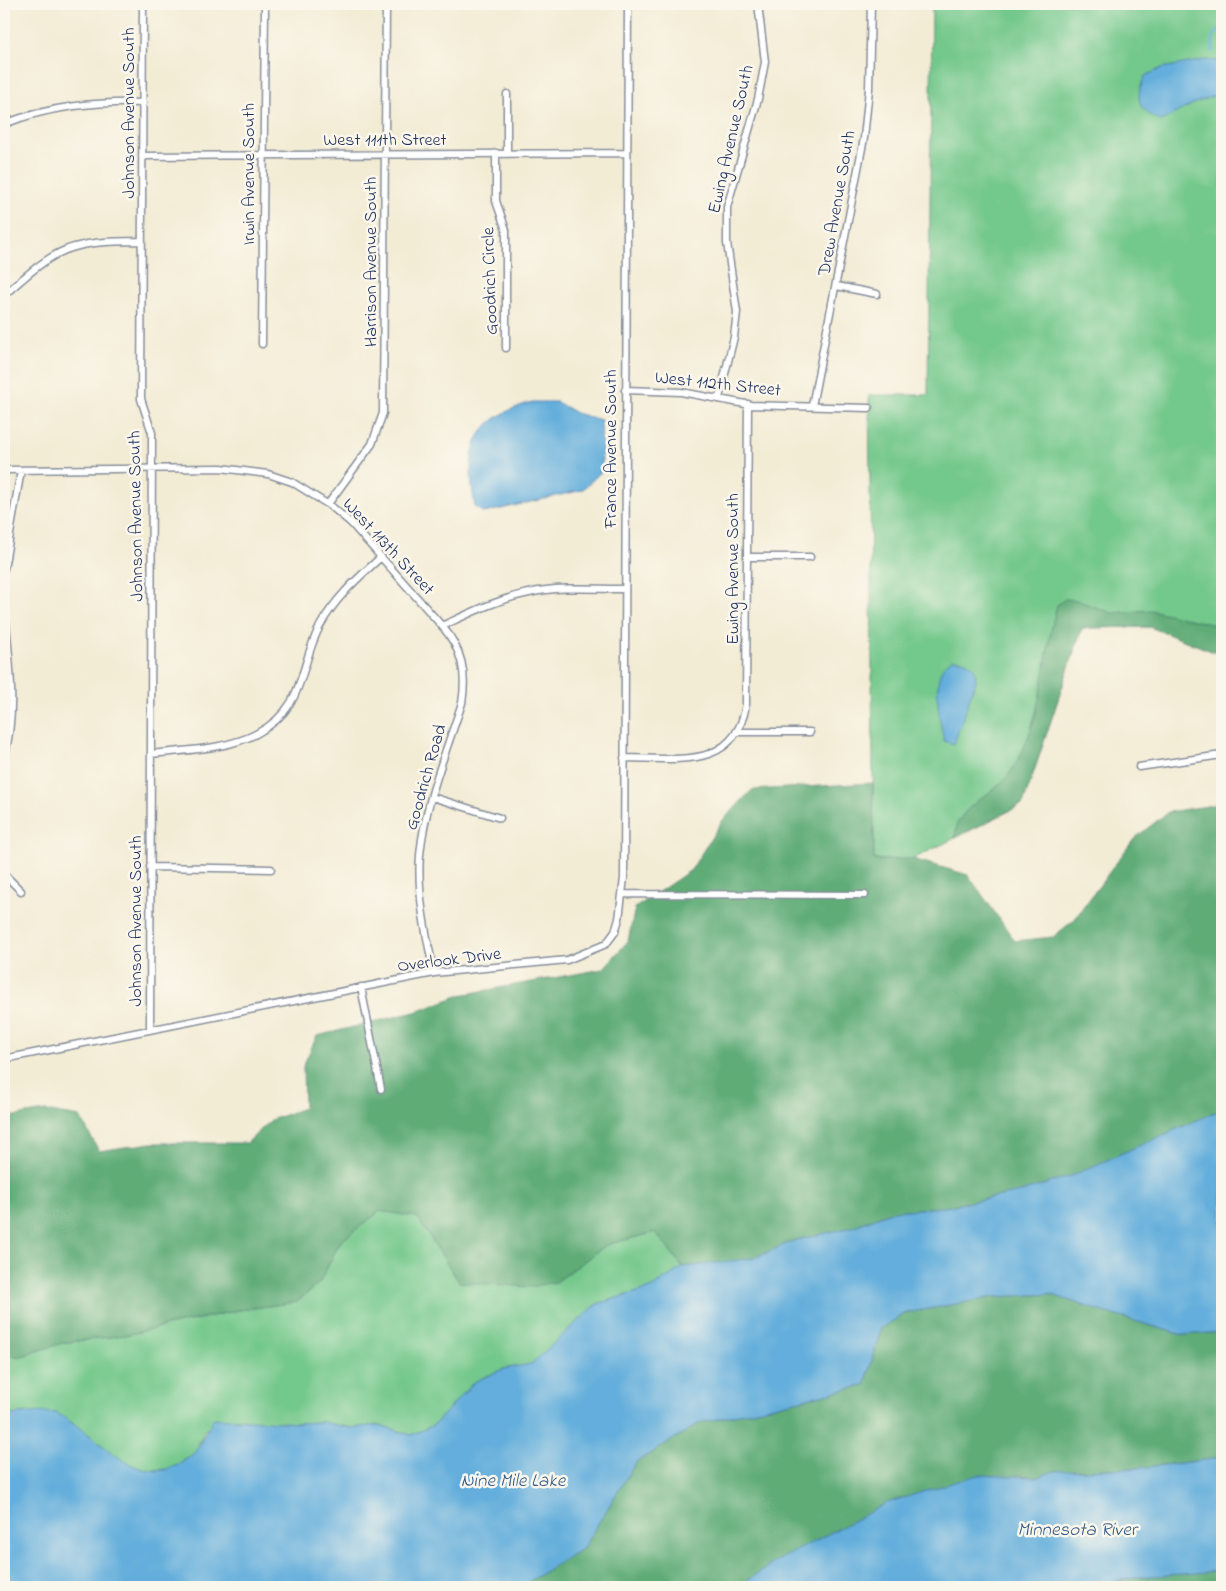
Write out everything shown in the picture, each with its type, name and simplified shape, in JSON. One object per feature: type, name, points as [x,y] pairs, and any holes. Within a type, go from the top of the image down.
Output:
[{"type":"street","name":"Johnson Avenue South","points":[[143,4],[141,399],[152,433],[150,1030]]},
{"type":"street","name":"Irwin Avenue South","points":[[262,344],[265,4]]},
{"type":"street","name":"Harrison Avenue South","points":[[328,504],[372,444],[383,413],[386,4]]},
{"type":"street","name":"France Avenue South","points":[[623,894],[628,4]]},
{"type":"street","name":"Ewing Avenue South","points":[[719,398],[734,337],[737,312],[727,243],[727,207],[758,99],[765,62],[758,4]]},
{"type":"street","name":"Drew Avenue South","points":[[812,406],[837,286],[864,138],[869,89],[871,4]]},
{"type":"street","points":[[507,94],[507,153]]},
{"type":"street","points":[[4,124],[56,108],[85,104],[143,103]]},
{"type":"street","name":"Goodrich Circle","points":[[496,153],[496,201],[506,230],[506,348]]},
{"type":"street","name":"West 111th Street","points":[[142,156],[627,153]]},
{"type":"street","points":[[4,295],[42,261],[58,252],[93,242],[142,241]]},
{"type":"street","points":[[837,286],[877,294]]},
{"type":"street","name":"West 112th Street","points":[[625,390],[681,392],[748,404],[869,408]]},
{"type":"street","name":"Ewing Avenue South","points":[[737,732],[744,718],[746,704],[748,404]]},
{"type":"street","name":"West 113th Street","points":[[4,470],[221,468],[253,471],[292,482],[328,504],[350,523],[442,626]]},
{"type":"street","points":[[4,568],[21,470]]},
{"type":"street","points":[[151,754],[239,740],[271,724],[294,698],[302,682],[312,645],[331,608],[343,592],[381,557]]},
{"type":"street","points":[[747,557],[810,557]]},
{"type":"street","points":[[442,626],[480,608],[529,592],[572,589],[625,589]]},
{"type":"street","points":[[4,602],[11,690],[9,739],[4,758]]},
{"type":"street","name":"Goodrich Road","points":[[434,973],[422,905],[420,881],[423,831],[462,703],[465,686],[460,654],[453,639],[442,626]]},
{"type":"street","points":[[624,758],[704,757],[717,751],[737,732],[810,732]]},
{"type":"street","points":[[1139,767],[1222,755]]},
{"type":"street","points":[[432,797],[500,818]]},
{"type":"street","points":[[150,868],[271,868]]},
{"type":"street","points":[[4,874],[21,891]]},
{"type":"street","points":[[623,894],[865,895]]},
{"type":"street","name":"Overlook Drive","points":[[4,1059],[434,973],[546,964],[567,960],[606,944],[615,932],[623,894]]},
{"type":"street","points":[[361,988],[381,1089]]},
{"type":"green space","points":[[932,4],[1222,4],[1222,655],[1150,627],[1082,628],[1023,804],[913,859],[874,860],[869,395],[928,395]]},
{"type":"green space","points":[[1065,599],[1076,600],[1112,613],[1150,610],[1215,625],[1222,641],[1222,655],[1150,627],[1082,628],[1023,804],[955,838],[958,822],[964,813],[1007,777],[1023,751],[1041,689],[1057,605]]},
{"type":"green space","points":[[873,783],[874,860],[913,859],[968,875],[1015,941],[1053,937],[1074,920],[1134,839],[1168,812],[1214,805],[1222,794],[1222,1109],[1071,1176],[1021,1192],[945,1207],[893,1211],[852,1227],[793,1241],[748,1260],[683,1267],[655,1232],[606,1245],[556,1282],[529,1287],[459,1282],[417,1217],[380,1211],[340,1242],[320,1282],[297,1302],[239,1310],[125,1335],[62,1343],[19,1357],[4,1353],[4,1118],[45,1111],[80,1117],[99,1151],[151,1143],[247,1143],[271,1120],[304,1108],[303,1066],[317,1036],[419,1011],[460,995],[603,969],[628,941],[635,908],[691,870],[722,821],[752,790]]},
{"type":"green space","points":[[380,1211],[417,1217],[459,1282],[556,1282],[606,1245],[656,1232],[683,1267],[651,1288],[597,1304],[531,1365],[503,1369],[474,1382],[434,1425],[411,1435],[380,1425],[352,1428],[322,1422],[252,1421],[238,1418],[205,1430],[195,1453],[170,1469],[143,1470],[119,1460],[83,1430],[10,1415],[4,1418],[4,1352],[19,1357],[62,1343],[125,1335],[240,1310],[297,1302],[320,1282],[340,1242]]},
{"type":"green space","points":[[1050,1294],[1100,1311],[1183,1335],[1222,1332],[1222,1458],[1139,1468],[1055,1471],[1038,1477],[1019,1475],[775,1562],[738,1587],[520,1587],[583,1548],[636,1462],[700,1423],[865,1385],[881,1328],[906,1313],[994,1297]]},
{"type":"green space","points":[[1222,1571],[1222,1587],[1083,1587],[1140,1577]]},
{"type":"water","points":[[1205,60],[1219,61],[1222,65],[1222,90],[1216,95],[1193,104],[1161,121],[1147,113],[1140,103],[1139,97],[1145,76],[1162,68]]},
{"type":"water","points":[[532,402],[557,402],[576,413],[601,420],[602,471],[582,490],[484,513],[475,507],[472,487],[471,469],[477,440],[485,428],[496,418],[512,409]]},
{"type":"water","points":[[953,659],[966,661],[974,667],[976,680],[954,744],[944,741],[939,714],[938,692],[940,673],[945,665]]},
{"type":"water","name":"Nine Mile Lake","points":[[1222,1109],[1222,1332],[1183,1335],[1100,1311],[1050,1294],[994,1297],[906,1313],[881,1328],[865,1385],[700,1423],[636,1462],[583,1548],[520,1587],[4,1587],[4,1418],[10,1415],[40,1412],[57,1414],[129,1463],[143,1469],[159,1471],[175,1466],[193,1454],[214,1418],[298,1423],[322,1422],[351,1428],[380,1425],[411,1435],[434,1425],[474,1382],[503,1369],[531,1364],[597,1304],[651,1288],[683,1267],[754,1258],[793,1241],[852,1227],[893,1211],[945,1207],[1021,1192],[1071,1176]]},
{"type":"water","name":"Minnesota River","points":[[1222,1458],[1222,1571],[1140,1577],[1083,1587],[738,1587],[775,1562],[887,1503],[977,1475],[1038,1477],[1055,1471],[1139,1468]]},
{"type":"waterway","points":[[1213,51],[1213,36],[1222,27]]}]
